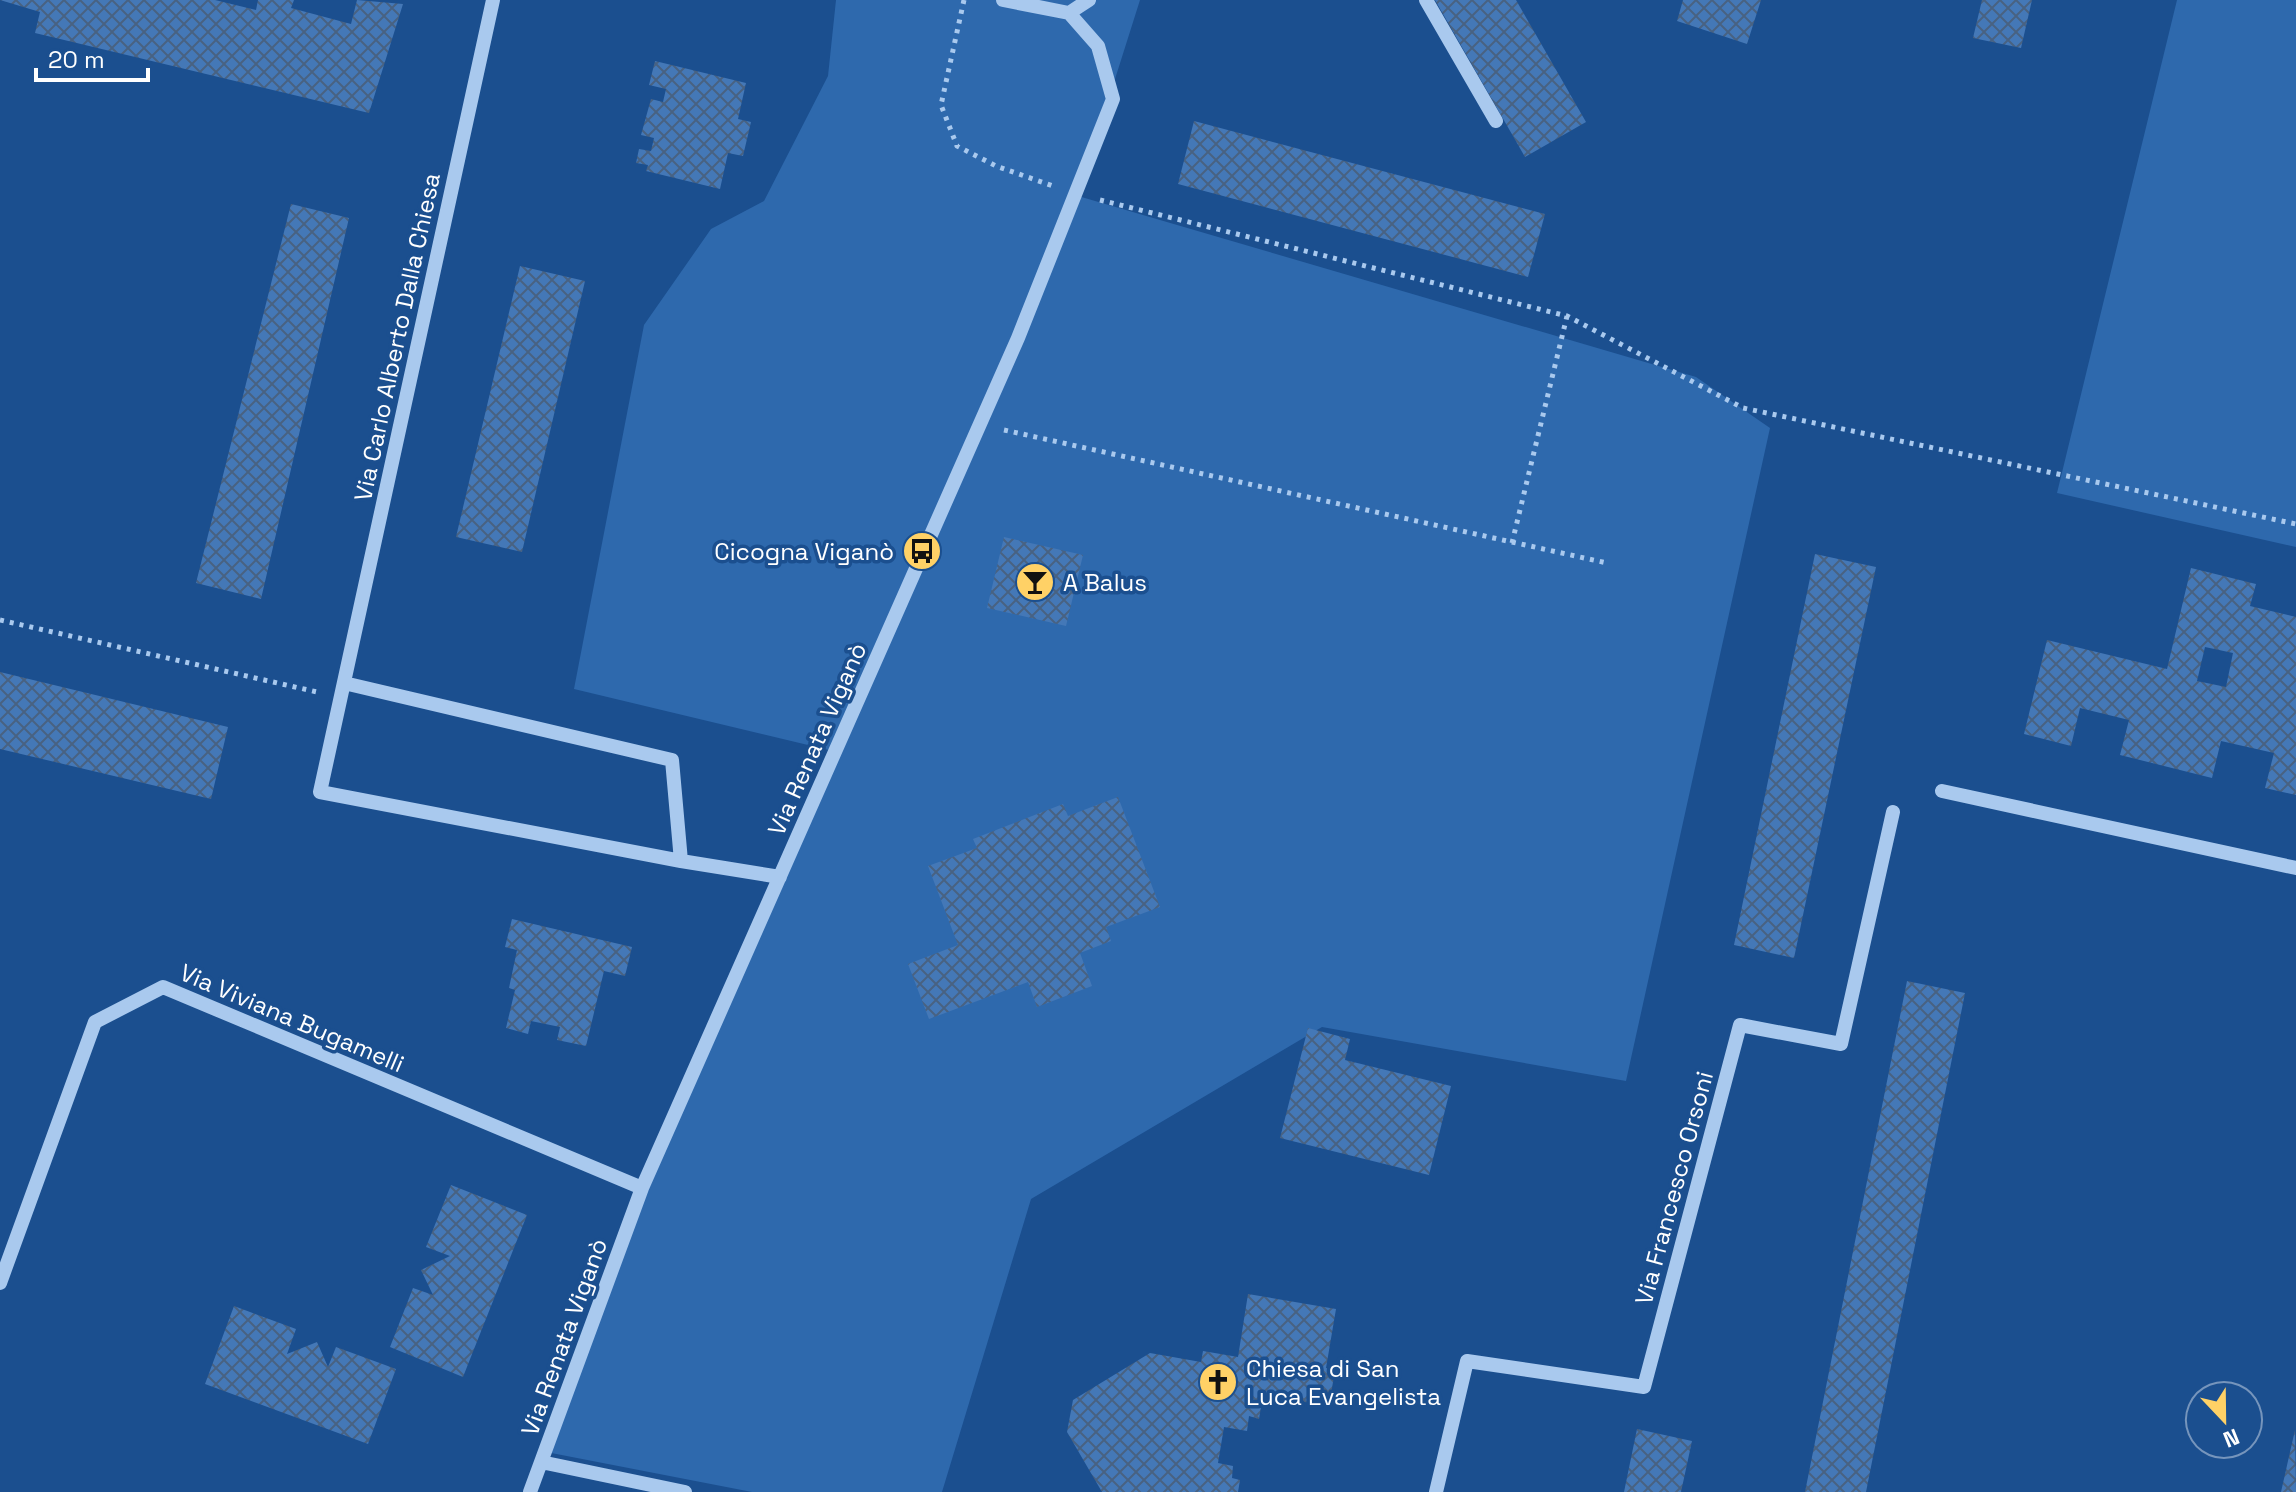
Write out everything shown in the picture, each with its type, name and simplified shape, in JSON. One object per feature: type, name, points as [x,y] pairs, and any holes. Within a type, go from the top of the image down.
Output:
[{"type":"street","name":"Via Carlo Alberto Dalla Chiesa","points":[[493,0],[320,792],[780,877]]},
{"type":"street","points":[[1003,0],[1069,13],[1089,0]]},
{"type":"street","points":[[1426,0],[1496,121]]},
{"type":"street","name":"Via Renata Viganò","points":[[530,1492],[642,1188],[979,425],[1077,195],[1113,99],[1098,46],[1069,13]]},
{"type":"street","points":[[342,690],[672,760],[681,861]]},
{"type":"street","points":[[1942,791],[2296,868]]},
{"type":"street","name":"Via Francesco Orsoni","points":[[1436,1492],[1467,1361],[1644,1387],[1740,1025],[1841,1044],[1893,812]]},
{"type":"street","name":"Via Viviana Bugamelli","points":[[0,1283],[95,1022],[163,987],[642,1188]]},
{"type":"street","points":[[541,1462],[685,1492]]},
{"type":"path","points":[[964,0],[941,105],[957,146],[996,166],[1077,195],[1567,316],[1743,408],[2296,524]]},
{"type":"path","points":[[1512,543],[1567,316]]},
{"type":"path","points":[[979,425],[1607,563]]},
{"type":"path","points":[[0,620],[342,690]]},
{"type":"shaded area","points":[[836,0],[1140,0],[1078,196],[1696,377],[1770,428],[1626,1081],[1322,1027],[1031,1199],[942,1492],[752,1492],[541,1451],[670,1119],[833,751],[574,689],[644,325],[711,229],[764,201],[828,76]]},
{"type":"shaded area","points":[[2177,0],[2296,0],[2296,547],[2057,493]]},
{"type":"building","points":[[0,0],[215,0],[256,10],[258,0],[294,0],[291,8],[351,24],[357,0],[403,4],[369,113],[35,33],[40,12]]},
{"type":"building","points":[[1435,0],[1516,0],[1586,122],[1525,157]]},
{"type":"building","points":[[1683,0],[1761,0],[1747,44],[1677,21]]},
{"type":"building","points":[[1982,0],[2032,0],[2021,48],[1973,38]]},
{"type":"building","points":[[655,61],[746,83],[738,119],[751,122],[743,156],[728,153],[720,189],[646,171],[648,165],[636,163],[639,149],[651,151],[654,138],[641,135],[651,99],[663,102],[666,89],[649,85]]},
{"type":"building","points":[[1194,121],[1545,214],[1528,277],[1178,184]]},
{"type":"building","points":[[291,204],[349,218],[261,599],[196,583]]},
{"type":"building","points":[[520,266],[585,281],[522,552],[456,537]]},
{"type":"building","name":"A Balus","points":[[1004,537],[1083,555],[1066,626],[987,608]]},
{"type":"building","points":[[1815,554],[1876,567],[1794,958],[1734,945]]},
{"type":"building","points":[[2191,568],[2256,584],[2250,606],[2296,617],[2296,795],[2265,788],[2274,753],[2221,741],[2212,778],[2120,755],[2129,720],[2080,708],[2071,746],[2024,734],[2047,640],[2167,669]],"holes":[[[2205,647],[2233,653],[2226,687],[2197,681]]]},
{"type":"building","points":[[0,672],[228,727],[211,799],[0,749]]},
{"type":"building","points":[[1118,797],[1160,907],[1106,927],[1111,941],[1080,953],[1092,986],[1037,1007],[1028,982],[929,1019],[908,964],[958,945],[928,866],[977,848],[973,839],[1063,804],[1068,816]]},
{"type":"building","points":[[512,919],[632,947],[625,976],[604,971],[586,1046],[557,1040],[560,1027],[531,1021],[528,1034],[506,1028],[515,990],[509,988],[517,950],[505,947]]},
{"type":"building","points":[[1907,981],[1965,993],[1866,1492],[1805,1492]]},
{"type":"building","points":[[1308,1028],[1350,1039],[1345,1060],[1451,1086],[1429,1175],[1280,1138]]},
{"type":"building","points":[[451,1185],[527,1215],[463,1377],[390,1347],[413,1288],[433,1295],[421,1270],[450,1256],[426,1247]]},
{"type":"building","name":"Chiesa di San Luca Evangelista","points":[[1248,1294],[1336,1309],[1326,1368],[1335,1370],[1329,1406],[1263,1395],[1259,1419],[1249,1416],[1247,1431],[1224,1427],[1218,1463],[1233,1466],[1232,1478],[1240,1480],[1238,1492],[1102,1492],[1067,1432],[1073,1400],[1150,1353],[1201,1362],[1203,1351],[1238,1357]]},
{"type":"building","points":[[234,1306],[296,1329],[287,1354],[317,1342],[328,1367],[336,1347],[396,1369],[368,1444],[205,1384]]},
{"type":"building","points":[[1637,1429],[1692,1441],[1681,1492],[1624,1492]]},
{"type":"building","points":[[2295,1430],[2296,1492],[2281,1492]]},
{"type":"place","name":"Cicogna Viganò","points":[[922,551]]},
{"type":"place","name":"A Balus","points":[[1035,582]]},
{"type":"place","name":"Chiesa di San Luca Evangelista","points":[[1218,1382]]}]
